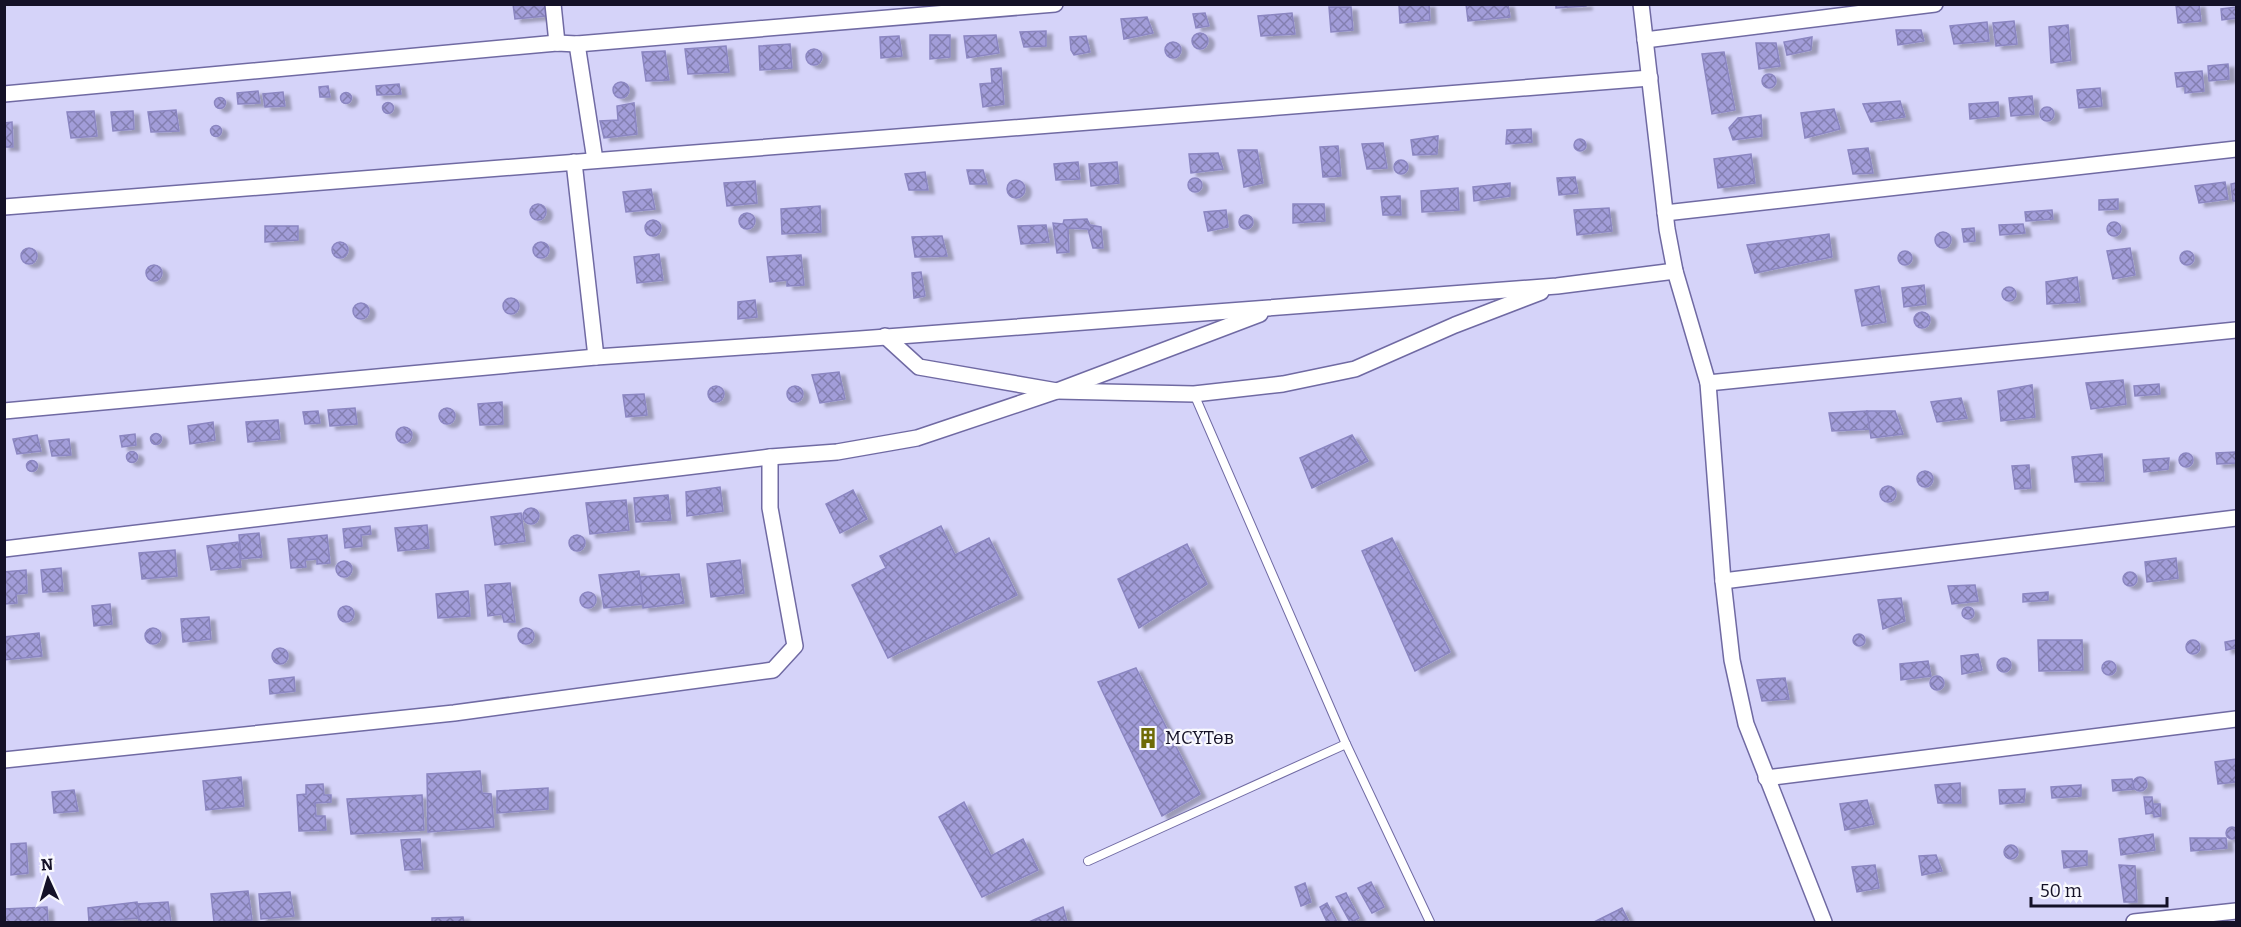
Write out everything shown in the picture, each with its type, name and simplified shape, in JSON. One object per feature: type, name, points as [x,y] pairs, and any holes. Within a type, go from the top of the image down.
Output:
[{"type":"street","points":[[553,4],[557,44]]},
{"type":"street","points":[[4,94],[557,44],[578,45],[1055,4]]},
{"type":"street","points":[[1641,4],[1665,213],[1675,271],[1708,383],[1723,581],[1732,660],[1746,724],[1824,922]]},
{"type":"street","points":[[1645,40],[1935,4]]},
{"type":"street","points":[[578,45],[595,160]]},
{"type":"street","points":[[4,207],[1650,78]]},
{"type":"street","points":[[1665,213],[2236,149]]},
{"type":"street","points":[[574,162],[596,357]]},
{"type":"street","points":[[4,411],[596,357],[1557,286],[1675,271]]},
{"type":"street","points":[[885,336],[919,367],[1057,391],[1194,394],[1283,384],[1355,369],[1455,325],[1557,286]]},
{"type":"street","points":[[4,549],[770,457],[837,452],[917,438],[1057,391],[1277,308]]},
{"type":"street","points":[[1708,383],[2236,330]]},
{"type":"street","points":[[4,760],[454,713],[773,670],[795,646],[770,508],[770,457]]},
{"type":"street","points":[[1723,581],[2236,518]]},
{"type":"street","points":[[1766,777],[2236,719]]},
{"type":"street","points":[[2134,922],[2236,911]]},
{"type":"lane","points":[[1194,394],[1346,744],[1430,922]]},
{"type":"lane","points":[[1088,861],[1346,744]]},
{"type":"building","points":[[513,4],[545,4],[546,16],[515,19]]},
{"type":"building","points":[[1429,4],[1430,20],[1400,23],[1399,5]]},
{"type":"building","points":[[1466,4],[1508,4],[1510,17],[1468,21]]},
{"type":"building","points":[[1556,4],[1586,4],[1586,6],[1556,8]]},
{"type":"building","points":[[2199,4],[2201,21],[2178,23],[2176,5]]},
{"type":"building","points":[[1329,7],[1351,7],[1353,30],[1331,32]]},
{"type":"building","points":[[2236,7],[2236,18],[2222,20],[2221,9]]},
{"type":"building","points":[[1205,13],[1209,26],[1196,28],[1193,14]]},
{"type":"building","points":[[1292,13],[1295,34],[1261,36],[1258,16]]},
{"type":"building","points":[[1147,17],[1153,33],[1124,39],[1121,19]]},
{"type":"building","points":[[2014,21],[2017,44],[1996,46],[1993,23]]},
{"type":"building","points":[[1987,22],[1989,41],[1954,44],[1950,26]]},
{"type":"building","points":[[2068,25],[2071,60],[2051,63],[2049,27]]},
{"type":"building","points":[[1896,30],[1921,30],[1924,41],[1898,45]]},
{"type":"building","points":[[1046,31],[1046,46],[1024,47],[1020,32]]},
{"type":"building","points":[[1200,33],[1206,35],[1208,41],[1206,47],[1200,49],[1194,47],[1192,41],[1194,35]]},
{"type":"building","points":[[930,35],[950,35],[950,57],[930,59]]},
{"type":"building","points":[[996,35],[999,53],[967,58],[964,36]]},
{"type":"building","points":[[899,36],[902,56],[881,58],[880,37]]},
{"type":"building","points":[[1086,36],[1090,52],[1074,55],[1071,50],[1070,37]]},
{"type":"building","points":[[1812,37],[1811,50],[1787,55],[1784,42]]},
{"type":"building","points":[[1173,42],[1179,44],[1181,50],[1179,56],[1173,58],[1167,56],[1165,50],[1167,44]]},
{"type":"building","points":[[1756,43],[1776,43],[1780,66],[1759,69]]},
{"type":"building","points":[[790,44],[792,68],[760,70],[759,46]]},
{"type":"building","points":[[726,46],[729,72],[688,74],[685,49]]},
{"type":"building","points":[[811,49],[817,49],[822,57],[820,63],[811,65],[806,60],[806,54]]},
{"type":"building","points":[[665,51],[669,80],[646,81],[642,52]]},
{"type":"building","points":[[1724,52],[1735,110],[1712,114],[1702,54]]},
{"type":"building","points":[[2228,64],[2229,79],[2209,81],[2208,66]]},
{"type":"building","points":[[1001,68],[1004,104],[983,107],[980,84],[992,83],[991,69]]},
{"type":"building","points":[[2202,71],[2204,91],[2185,93],[2185,86],[2177,87],[2175,73]]},
{"type":"building","points":[[1766,74],[1772,74],[1776,81],[1772,88],[1766,88],[1762,84],[1762,78]]},
{"type":"building","points":[[618,82],[624,82],[629,90],[627,96],[618,98],[613,93],[613,87]]},
{"type":"building","points":[[399,84],[401,94],[377,95],[376,86]]},
{"type":"building","points":[[328,86],[330,97],[320,97],[319,87]]},
{"type":"building","points":[[2100,88],[2102,106],[2079,108],[2077,90]]},
{"type":"building","points":[[258,91],[260,103],[238,104],[237,93]]},
{"type":"building","points":[[283,92],[285,106],[265,107],[263,94]]},
{"type":"building","points":[[346,92],[352,98],[346,104],[340,98]]},
{"type":"building","points":[[2032,96],[2034,114],[2011,116],[2009,98]]},
{"type":"building","points":[[220,97],[226,103],[220,109],[214,103]]},
{"type":"building","points":[[1900,101],[1905,117],[1871,122],[1863,104]]},
{"type":"building","points":[[388,102],[394,108],[388,114],[382,108]]},
{"type":"building","points":[[1998,102],[1999,116],[1970,119],[1969,104]]},
{"type":"building","points":[[634,103],[637,134],[604,138],[600,121],[618,120],[617,106]]},
{"type":"building","points":[[2047,107],[2052,109],[2054,114],[2052,119],[2047,121],[2042,119],[2040,114],[2042,109]]},
{"type":"building","points":[[1834,109],[1840,129],[1805,138],[1801,113]]},
{"type":"building","points":[[176,110],[179,131],[151,132],[148,112]]},
{"type":"building","points":[[94,111],[97,136],[71,138],[67,112]]},
{"type":"building","points":[[133,111],[134,129],[113,131],[111,112]]},
{"type":"building","points":[[1761,115],[1762,136],[1733,140],[1729,128],[1738,118]]},
{"type":"building","points":[[12,122],[13,147],[4,147],[4,123]]},
{"type":"building","points":[[216,125],[222,131],[216,137],[210,131]]},
{"type":"building","points":[[1531,129],[1532,142],[1506,144],[1507,130]]},
{"type":"building","points":[[1438,136],[1437,154],[1413,155],[1411,140]]},
{"type":"building","points":[[1582,139],[1585,140],[1585,150],[1578,151],[1575,150],[1574,143],[1575,140]]},
{"type":"building","points":[[1383,143],[1387,168],[1367,169],[1362,144]]},
{"type":"building","points":[[1338,146],[1341,176],[1323,177],[1320,147]]},
{"type":"building","points":[[1868,148],[1873,173],[1853,174],[1848,150]]},
{"type":"building","points":[[1238,150],[1257,150],[1263,183],[1244,187]]},
{"type":"building","points":[[1218,153],[1223,169],[1191,173],[1189,154]]},
{"type":"building","points":[[1751,154],[1755,183],[1718,188],[1714,159]]},
{"type":"building","points":[[1401,160],[1406,162],[1408,167],[1406,172],[1401,174],[1396,172],[1394,167],[1396,162]]},
{"type":"building","points":[[1078,162],[1080,179],[1056,180],[1054,164]]},
{"type":"building","points":[[1117,162],[1119,183],[1091,186],[1089,164]]},
{"type":"building","points":[[967,170],[983,170],[987,184],[970,184]]},
{"type":"building","points":[[925,172],[928,190],[909,190],[905,174]]},
{"type":"building","points":[[1575,177],[1578,193],[1559,195],[1557,178]]},
{"type":"building","points":[[1192,178],[1198,178],[1202,185],[1198,192],[1192,192],[1188,188],[1188,182]]},
{"type":"building","points":[[1016,180],[1022,183],[1025,189],[1022,195],[1016,198],[1010,195],[1007,189],[1010,183]]},
{"type":"building","points":[[755,181],[757,203],[727,206],[724,183]]},
{"type":"building","points":[[2225,182],[2228,199],[2199,203],[2195,186]]},
{"type":"building","points":[[1510,183],[1510,196],[1474,201],[1473,187]]},
{"type":"building","points":[[2236,183],[2236,201],[2233,201],[2231,184]]},
{"type":"building","points":[[1458,188],[1459,210],[1422,212],[1421,191]]},
{"type":"building","points":[[651,189],[655,209],[626,212],[623,192]]},
{"type":"building","points":[[1400,196],[1401,215],[1383,215],[1381,197]]},
{"type":"building","points":[[2118,199],[2118,209],[2099,210],[2099,200]]},
{"type":"building","points":[[538,204],[546,212],[538,220],[530,212]]},
{"type":"building","points":[[1293,204],[1324,204],[1325,221],[1293,223]]},
{"type":"building","points":[[820,206],[821,232],[782,234],[781,209]]},
{"type":"building","points":[[1609,208],[1612,231],[1577,235],[1574,210]]},
{"type":"building","points":[[1226,210],[1228,227],[1208,231],[1204,212]]},
{"type":"building","points":[[2052,210],[2053,219],[2026,221],[2025,212]]},
{"type":"building","points":[[744,213],[750,213],[755,221],[753,227],[744,229],[739,224],[739,218]]},
{"type":"building","points":[[1246,215],[1251,217],[1253,222],[1251,227],[1246,229],[1241,227],[1239,222],[1241,217]]},
{"type":"building","points":[[1087,219],[1090,225],[1101,227],[1103,248],[1093,248],[1088,229],[1068,228],[1069,252],[1057,253],[1053,223],[1063,224],[1064,220]]},
{"type":"building","points":[[650,220],[656,220],[661,228],[659,234],[650,236],[645,231],[645,225]]},
{"type":"building","points":[[2114,222],[2119,224],[2121,229],[2119,234],[2114,236],[2109,234],[2107,229],[2109,224]]},
{"type":"building","points":[[2023,224],[2025,233],[2000,235],[1999,225]]},
{"type":"building","points":[[1046,225],[1049,242],[1021,244],[1018,226]]},
{"type":"building","points":[[265,226],[298,226],[298,240],[265,242]]},
{"type":"building","points":[[1974,228],[1975,241],[1964,242],[1962,229]]},
{"type":"building","points":[[1943,232],[1949,234],[1951,240],[1949,246],[1943,248],[1937,246],[1935,240],[1937,234]]},
{"type":"building","points":[[1829,234],[1832,257],[1755,273],[1747,245]]},
{"type":"building","points":[[942,236],[947,256],[915,257],[912,237]]},
{"type":"building","points":[[340,242],[348,250],[340,258],[332,250]]},
{"type":"building","points":[[541,242],[549,250],[541,258],[533,250]]},
{"type":"building","points":[[29,248],[37,256],[29,264],[21,256]]},
{"type":"building","points":[[2130,248],[2135,275],[2113,279],[2107,251]]},
{"type":"building","points":[[1902,251],[1908,251],[1912,258],[1908,265],[1902,265],[1898,261],[1898,255]]},
{"type":"building","points":[[2187,251],[2192,253],[2194,258],[2192,263],[2187,265],[2182,263],[2180,258],[2182,253]]},
{"type":"building","points":[[659,254],[663,280],[637,283],[634,257]]},
{"type":"building","points":[[801,255],[804,285],[787,286],[787,280],[770,282],[767,257]]},
{"type":"building","points":[[151,265],[157,265],[162,273],[160,279],[151,281],[146,276],[146,270]]},
{"type":"building","points":[[921,272],[925,296],[914,298],[912,273]]},
{"type":"building","points":[[2077,277],[2080,302],[2047,304],[2046,282]]},
{"type":"building","points":[[1924,285],[1926,304],[1904,307],[1902,288]]},
{"type":"building","points":[[1879,286],[1886,322],[1862,326],[1855,290]]},
{"type":"building","points":[[2009,287],[2014,289],[2016,294],[2014,299],[2009,301],[2004,299],[2002,294],[2004,289]]},
{"type":"building","points":[[511,298],[519,306],[511,314],[503,306]]},
{"type":"building","points":[[755,300],[757,317],[738,319],[738,302]]},
{"type":"building","points":[[361,303],[369,311],[361,319],[353,311]]},
{"type":"building","points":[[1922,312],[1930,320],[1922,328],[1914,320]]},
{"type":"building","points":[[839,372],[845,399],[820,403],[812,375]]},
{"type":"building","points":[[2123,380],[2126,404],[2091,409],[2086,383]]},
{"type":"building","points":[[2159,384],[2160,394],[2135,396],[2134,386]]},
{"type":"building","points":[[2032,385],[2035,417],[2001,421],[1998,391]]},
{"type":"building","points":[[716,386],[724,394],[716,402],[708,394]]},
{"type":"building","points":[[795,386],[803,394],[795,402],[787,394]]},
{"type":"building","points":[[644,394],[647,415],[626,417],[623,395]]},
{"type":"building","points":[[1961,398],[1967,418],[1937,422],[1931,402]]},
{"type":"building","points":[[502,402],[503,424],[480,425],[478,404]]},
{"type":"building","points":[[355,408],[357,424],[330,426],[328,410]]},
{"type":"building","points":[[447,408],[455,416],[447,424],[439,416]]},
{"type":"building","points":[[318,411],[320,423],[305,424],[303,412]]},
{"type":"building","points":[[1867,411],[1870,429],[1832,431],[1829,413]]},
{"type":"building","points":[[1867,411],[1895,411],[1903,434],[1871,438]]},
{"type":"building","points":[[278,420],[280,439],[248,442],[246,422]]},
{"type":"building","points":[[213,422],[215,440],[190,444],[188,426]]},
{"type":"building","points":[[404,427],[412,435],[404,443],[396,435]]},
{"type":"building","points":[[156,433],[162,439],[156,445],[150,439]]},
{"type":"building","points":[[135,434],[136,445],[122,447],[120,436]]},
{"type":"building","points":[[37,435],[41,451],[17,454],[13,439]]},
{"type":"building","points":[[1352,435],[1368,461],[1312,488],[1300,458]]},
{"type":"building","points":[[69,439],[71,455],[52,456],[49,441]]},
{"type":"building","points":[[132,451],[138,457],[132,463],[126,457]]},
{"type":"building","points":[[2236,452],[2236,463],[2217,464],[2216,453]]},
{"type":"building","points":[[2186,453],[2191,455],[2193,460],[2191,465],[2186,467],[2181,465],[2179,460],[2181,455]]},
{"type":"building","points":[[2102,454],[2104,481],[2075,482],[2072,457]]},
{"type":"building","points":[[2169,458],[2168,469],[2144,472],[2143,460]]},
{"type":"building","points":[[32,460],[38,466],[32,472],[26,466]]},
{"type":"building","points":[[2029,465],[2031,488],[2015,489],[2012,466]]},
{"type":"building","points":[[1925,471],[1931,473],[1933,479],[1931,485],[1925,487],[1919,485],[1917,479],[1919,473]]},
{"type":"building","points":[[1888,486],[1896,494],[1888,502],[1880,494]]},
{"type":"building","points":[[720,487],[723,511],[687,516],[686,492]]},
{"type":"building","points":[[853,490],[867,519],[840,533],[826,504]]},
{"type":"building","points":[[668,495],[671,520],[636,522],[634,498]]},
{"type":"building","points":[[626,500],[629,530],[590,534],[586,503]]},
{"type":"building","points":[[528,508],[534,508],[539,516],[537,522],[528,524],[523,519],[523,513]]},
{"type":"building","points":[[521,513],[525,541],[495,545],[491,517]]},
{"type":"building","points":[[427,525],[429,548],[398,551],[395,528]]},
{"type":"building","points":[[370,526],[371,534],[361,535],[362,546],[345,548],[343,529]]},
{"type":"building","points":[[941,526],[955,555],[989,538],[1017,595],[888,658],[852,585],[886,568],[880,556]]},
{"type":"building","points":[[259,533],[262,557],[241,559],[239,535]]},
{"type":"building","points":[[327,535],[330,563],[317,564],[317,559],[305,560],[306,567],[291,568],[288,539]]},
{"type":"building","points":[[574,535],[580,535],[585,543],[583,549],[574,551],[569,546],[569,540]]},
{"type":"building","points":[[1392,538],[1450,652],[1415,671],[1362,551]]},
{"type":"building","points":[[238,542],[241,567],[211,570],[207,546]]},
{"type":"building","points":[[1187,544],[1207,584],[1139,628],[1118,579]]},
{"type":"building","points":[[175,550],[177,576],[142,579],[139,553]]},
{"type":"building","points":[[2176,558],[2178,578],[2147,582],[2145,562]]},
{"type":"building","points":[[740,560],[744,593],[711,597],[707,564]]},
{"type":"building","points":[[341,561],[347,561],[352,569],[350,575],[341,577],[336,572],[336,566]]},
{"type":"building","points":[[61,568],[63,591],[43,592],[41,570]]},
{"type":"building","points":[[26,570],[27,593],[16,594],[17,603],[4,604],[4,572]]},
{"type":"building","points":[[639,571],[643,604],[604,608],[599,575]]},
{"type":"building","points":[[2130,572],[2135,574],[2137,579],[2135,584],[2130,586],[2125,584],[2123,579],[2125,574]]},
{"type":"building","points":[[679,574],[684,603],[643,608],[640,577]]},
{"type":"building","points":[[510,583],[515,622],[504,622],[502,614],[488,616],[485,585]]},
{"type":"building","points":[[1975,585],[1978,601],[1952,604],[1948,586]]},
{"type":"building","points":[[468,591],[470,616],[438,618],[436,594]]},
{"type":"building","points":[[585,592],[591,592],[596,600],[594,606],[585,608],[580,603],[580,597]]},
{"type":"building","points":[[2048,592],[2048,600],[2023,602],[2023,594]]},
{"type":"building","points":[[1901,598],[1905,621],[1883,629],[1878,600]]},
{"type":"building","points":[[110,604],[112,624],[94,626],[92,606]]},
{"type":"building","points":[[343,606],[349,606],[354,614],[352,620],[343,622],[338,617],[338,611]]},
{"type":"building","points":[[1970,607],[1973,608],[1973,618],[1966,619],[1963,618],[1962,611],[1963,608]]},
{"type":"building","points":[[209,617],[211,639],[183,642],[181,619]]},
{"type":"building","points":[[150,628],[156,628],[161,636],[159,642],[150,644],[145,639],[145,633]]},
{"type":"building","points":[[523,628],[529,628],[534,636],[532,642],[523,644],[518,639],[518,633]]},
{"type":"building","points":[[39,633],[42,656],[4,660],[4,637]]},
{"type":"building","points":[[1861,634],[1864,635],[1864,645],[1857,646],[1854,645],[1853,638],[1854,635]]},
{"type":"building","points":[[2038,640],[2082,640],[2083,670],[2039,671]]},
{"type":"building","points":[[2193,640],[2198,642],[2200,647],[2198,652],[2193,654],[2188,652],[2186,647],[2188,642]]},
{"type":"building","points":[[2236,640],[2236,648],[2226,650],[2225,642]]},
{"type":"building","points":[[277,648],[283,648],[288,656],[286,662],[277,664],[272,659],[272,653]]},
{"type":"building","points":[[1978,654],[1982,670],[1962,674],[1961,656]]},
{"type":"building","points":[[2004,658],[2009,660],[2011,665],[2009,670],[2004,672],[1999,670],[1997,665],[1999,660]]},
{"type":"building","points":[[1928,661],[1931,676],[1901,680],[1900,664]]},
{"type":"building","points":[[2109,661],[2114,663],[2116,668],[2114,673],[2109,675],[2104,673],[2102,668],[2104,663]]},
{"type":"building","name":"МСҮТөв","points":[[1136,668],[1200,794],[1162,816],[1098,682]]},
{"type":"building","points":[[1937,676],[1942,678],[1944,683],[1942,688],[1937,690],[1932,688],[1930,683],[1932,678]]},
{"type":"building","points":[[294,677],[295,691],[270,694],[269,680]]},
{"type":"building","points":[[1785,678],[1789,699],[1762,701],[1757,680]]},
{"type":"building","points":[[2236,759],[2236,782],[2218,784],[2215,762]]},
{"type":"building","points":[[480,771],[482,793],[491,794],[494,827],[428,832],[427,774]]},
{"type":"building","points":[[241,777],[244,806],[206,810],[203,781]]},
{"type":"building","points":[[2140,777],[2145,779],[2147,784],[2145,789],[2140,791],[2135,789],[2133,784],[2135,779]]},
{"type":"building","points":[[2132,779],[2134,789],[2113,791],[2112,780]]},
{"type":"building","points":[[1960,783],[1961,803],[1938,803],[1935,785]]},
{"type":"building","points":[[323,784],[324,795],[331,795],[331,802],[315,803],[316,816],[325,816],[326,830],[299,831],[297,795],[306,794],[306,785]]},
{"type":"building","points":[[2081,785],[2081,796],[2052,798],[2051,787]]},
{"type":"building","points":[[548,788],[548,809],[497,813],[497,791]]},
{"type":"building","points":[[2025,789],[2024,802],[2000,804],[1999,790]]},
{"type":"building","points":[[74,790],[78,811],[54,813],[52,792]]},
{"type":"building","points":[[422,795],[424,830],[351,834],[347,799]]},
{"type":"building","points":[[2144,797],[2152,797],[2154,813],[2146,814]]},
{"type":"building","points":[[1867,800],[1874,824],[1845,830],[1840,804]]},
{"type":"building","points":[[964,802],[991,856],[1023,839],[1038,870],[982,897],[939,817]]},
{"type":"building","points":[[2153,804],[2160,804],[2161,816],[2154,817]]},
{"type":"building","points":[[2232,827],[2238,833],[2232,839],[2226,833]]},
{"type":"building","points":[[2153,834],[2155,850],[2121,855],[2119,839]]},
{"type":"building","points":[[2190,838],[2226,838],[2227,848],[2191,851]]},
{"type":"building","points":[[420,839],[423,869],[405,870],[401,840]]},
{"type":"building","points":[[26,843],[28,873],[11,875],[11,844]]},
{"type":"building","points":[[2011,845],[2016,847],[2018,852],[2016,857],[2011,859],[2006,857],[2004,852],[2006,847]]},
{"type":"building","points":[[2062,851],[2087,851],[2087,865],[2064,868]]},
{"type":"building","points":[[1936,855],[1942,871],[1922,875],[1919,856]]},
{"type":"building","points":[[1875,865],[1879,888],[1857,892],[1852,867]]},
{"type":"building","points":[[2119,865],[2135,866],[2137,902],[2124,902]]},
{"type":"building","points":[[1371,882],[1384,907],[1372,913],[1358,888]]},
{"type":"building","points":[[1305,883],[1311,902],[1301,906],[1295,887]]},
{"type":"building","points":[[248,891],[252,920],[214,922],[211,894]]},
{"type":"building","points":[[290,892],[294,916],[261,919],[259,894]]},
{"type":"building","points":[[1346,893],[1359,918],[1352,922],[1336,897]]},
{"type":"building","points":[[137,902],[139,918],[89,922],[88,908]]},
{"type":"building","points":[[168,902],[171,922],[139,922],[137,904]]},
{"type":"building","points":[[1327,903],[1337,922],[1327,922],[1320,907]]},
{"type":"building","points":[[47,907],[48,922],[4,922],[4,909]]},
{"type":"building","points":[[1063,907],[1067,922],[1029,922]]},
{"type":"building","points":[[1622,908],[1629,922],[1594,922]]},
{"type":"building","points":[[463,917],[464,922],[432,922],[432,918]]},
{"type":"place","name":"МСҮТөв","points":[[1148,738]]}]
